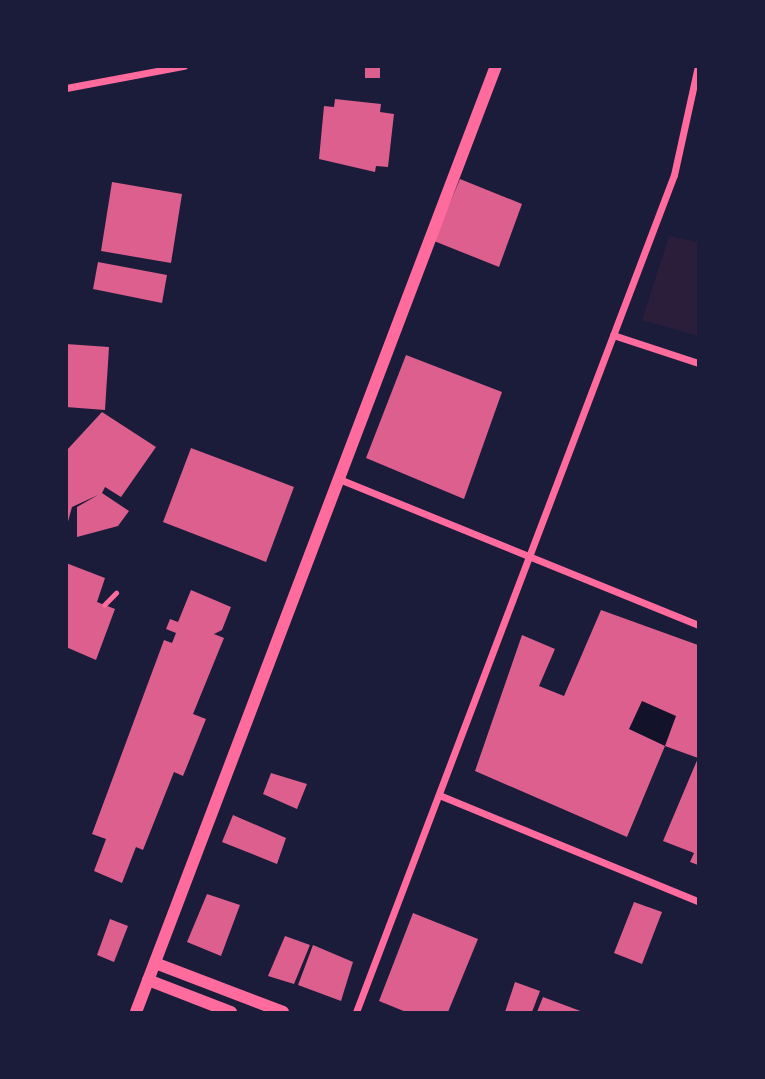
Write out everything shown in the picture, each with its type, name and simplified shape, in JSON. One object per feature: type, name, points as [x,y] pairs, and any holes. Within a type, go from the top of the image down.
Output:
[{"type":"street","points":[[66,88],[184,66]]},
{"type":"street","points":[[136,1013],[496,66]]},
{"type":"street","points":[[356,1013],[674,175],[698,66]]},
{"type":"street","points":[[612,335],[698,363]]},
{"type":"street","points":[[339,479],[698,625]]},
{"type":"street","points":[[439,795],[698,901]]},
{"type":"street","points":[[155,963],[283,1013]]},
{"type":"street","points":[[148,980],[232,1013]]},
{"type":"path","points":[[104,605],[116,593]]},
{"type":"shaded area","points":[[669,236],[698,242],[698,336],[642,320]]},
{"type":"shaded area","points":[[642,701],[677,716],[665,746],[629,729]]},
{"type":"building","points":[[365,66],[380,66],[380,78],[365,78]]},
{"type":"building","points":[[335,99],[381,104],[380,112],[394,114],[388,167],[376,166],[375,172],[319,159],[324,106],[334,107]]},
{"type":"building","points":[[460,179],[522,204],[499,267],[434,241]]},
{"type":"building","points":[[112,182],[182,194],[171,263],[101,251]]},
{"type":"building","points":[[98,262],[167,275],[162,303],[93,289]]},
{"type":"building","points":[[66,344],[109,347],[105,410],[66,407]]},
{"type":"building","points":[[406,355],[502,392],[464,499],[366,458]]},
{"type":"building","points":[[102,412],[156,447],[121,497],[105,487],[102,493],[129,511],[118,526],[77,537],[77,507],[98,495],[72,507],[66,529],[66,451]]},
{"type":"building","points":[[191,448],[294,487],[266,562],[163,522]]},
{"type":"building","points":[[66,563],[105,578],[97,602],[115,609],[96,660],[66,647]]},
{"type":"building","points":[[191,590],[231,607],[222,630],[214,634],[224,638],[193,714],[206,719],[183,776],[174,772],[143,850],[136,847],[122,883],[94,871],[106,839],[92,834],[164,640],[172,643],[176,633],[166,629],[170,619],[178,622]]},
{"type":"building","points":[[601,610],[698,645],[698,758],[665,746],[627,837],[475,771],[522,635],[555,649],[539,686],[564,696]],"holes":[[[642,701],[676,716],[665,746],[629,729]]]},
{"type":"building","points":[[698,758],[698,865],[690,862],[694,853],[663,841]]},
{"type":"building","points":[[271,773],[307,784],[297,809],[263,794]]},
{"type":"building","points":[[233,815],[286,838],[277,864],[222,842]]},
{"type":"building","points":[[207,894],[240,905],[221,956],[187,942]]},
{"type":"building","points":[[634,902],[662,912],[642,964],[614,953]]},
{"type":"building","points":[[413,913],[478,939],[448,1012],[406,1012],[379,1001]]},
{"type":"building","points":[[110,919],[128,926],[114,962],[97,955]]},
{"type":"building","points":[[285,936],[310,945],[294,984],[268,976]]},
{"type":"building","points":[[313,945],[353,962],[341,1001],[298,985]]},
{"type":"building","points":[[515,982],[540,991],[532,1012],[505,1012]]},
{"type":"building","points":[[543,997],[583,1012],[537,1012]]}]
